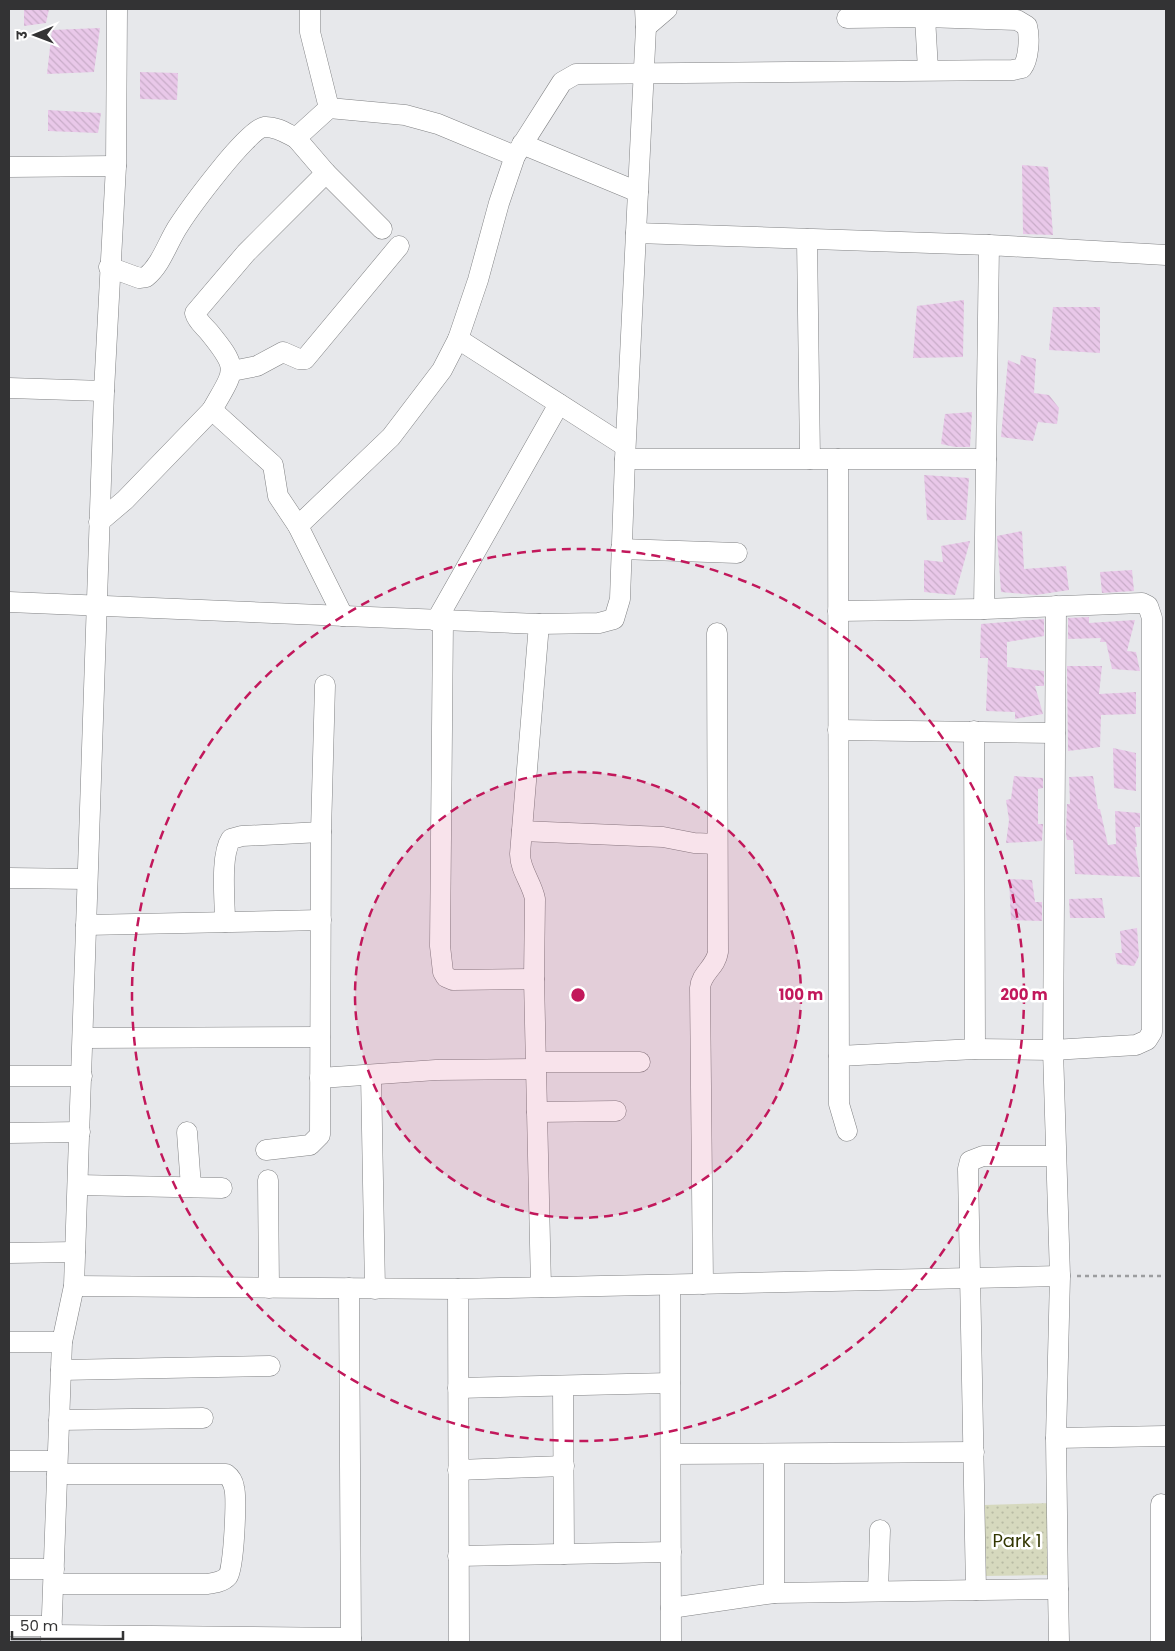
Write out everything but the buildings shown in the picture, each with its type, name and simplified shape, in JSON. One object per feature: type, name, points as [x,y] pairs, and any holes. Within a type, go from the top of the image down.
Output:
[{"type":"street","points":[[51,1634],[62,1342],[74,1286],[99,522],[109,267],[116,166],[117,9]]},
{"type":"street","points":[[310,9],[310,32],[328,108]]},
{"type":"street","points":[[9,602],[539,624],[599,623],[614,619],[620,599],[625,453],[646,18],[667,9]]},
{"type":"street","points":[[298,526],[391,437],[442,370],[458,339],[519,150],[562,82],[570,76],[576,74],[644,72],[1013,70],[1022,68],[1026,59],[1028,33],[1026,26],[1017,20],[925,17],[848,18]]},
{"type":"street","points":[[925,17],[928,70]]},
{"type":"street","points":[[296,138],[328,108],[405,115],[519,150],[638,192]]},
{"type":"street","points":[[109,267],[139,278],[146,277],[151,273],[177,226],[200,194],[245,141],[259,129],[271,127],[296,138],[326,173],[382,229]]},
{"type":"street","points":[[9,167],[116,166]]},
{"type":"street","points":[[99,522],[125,500],[212,410],[232,371],[228,356],[196,317],[196,309],[246,253],[326,173]]},
{"type":"street","points":[[636,233],[990,244],[1166,255]]},
{"type":"street","points":[[808,239],[810,459]]},
{"type":"street","points":[[984,609],[990,244]]},
{"type":"street","points":[[232,371],[257,366],[283,352],[299,359],[305,358],[399,246]]},
{"type":"street","points":[[458,339],[559,404],[625,453],[810,459],[986,459]]},
{"type":"street","points":[[9,388],[104,391]]},
{"type":"street","points":[[534,979],[453,980],[446,977],[443,972],[440,946],[439,621],[559,404]]},
{"type":"street","points":[[212,410],[270,462],[276,475],[275,490],[298,526],[343,616]]},
{"type":"street","points":[[838,459],[839,1104],[847,1131]]},
{"type":"street","points":[[621,549],[736,553]]},
{"type":"street","points":[[838,611],[984,609],[1142,603],[1148,606],[1152,618],[1154,1023],[1151,1036],[1142,1044],[1053,1050],[975,1049],[839,1056]]},
{"type":"street","points":[[1056,606],[1053,1050],[1060,1276],[1056,1438],[1059,1642]]},
{"type":"street","points":[[539,624],[520,860],[533,889],[535,899],[534,979],[541,1288]]},
{"type":"street","points":[[703,1284],[700,988],[703,977],[715,964],[718,952],[717,633]]},
{"type":"street","points":[[266,1150],[299,1147],[316,1141],[320,1135],[321,832],[326,685]]},
{"type":"street","points":[[838,730],[1055,733]]},
{"type":"street","points":[[974,731],[975,1049]]},
{"type":"street","points":[[522,831],[662,837],[694,843],[717,844]]},
{"type":"street","points":[[225,922],[225,857],[227,846],[231,839],[242,836],[321,832]]},
{"type":"street","points":[[9,878],[86,879]]},
{"type":"street","points":[[86,925],[321,920]]},
{"type":"street","points":[[83,1038],[320,1037]]},
{"type":"street","points":[[320,1078],[436,1070],[640,1062]]},
{"type":"street","points":[[371,1075],[375,1289]]},
{"type":"street","points":[[9,1076],[82,1076]]},
{"type":"street","points":[[537,1112],[616,1111]]},
{"type":"street","points":[[9,1133],[80,1132]]},
{"type":"street","points":[[187,1132],[191,1188]]},
{"type":"street","points":[[976,1590],[968,1179],[970,1161],[983,1156],[1055,1156]]},
{"type":"street","points":[[268,1180],[269,1288]]},
{"type":"street","points":[[78,1185],[222,1188]]},
{"type":"street","points":[[9,1253],[75,1252]]},
{"type":"street","points":[[74,1286],[458,1289],[1060,1276]]},
{"type":"street","points":[[670,1285],[671,1642]]},
{"type":"street","points":[[9,1626],[51,1634],[351,1640],[349,1288]]},
{"type":"street","points":[[458,1289],[459,1642]]},
{"type":"street","points":[[9,1342],[62,1342]]},
{"type":"street","points":[[62,1370],[270,1366]]},
{"type":"street","points":[[458,1388],[670,1383]]},
{"type":"street","points":[[563,1386],[564,1554]]},
{"type":"street","points":[[59,1420],[203,1418]]},
{"type":"street","points":[[1056,1438],[1166,1436]]},
{"type":"street","points":[[670,1454],[974,1452]]},
{"type":"street","points":[[774,1454],[774,1593]]},
{"type":"street","points":[[9,1460],[56,1467],[226,1474],[230,1477],[235,1490],[231,1569],[228,1576],[219,1582],[54,1576],[9,1568]]},
{"type":"street","points":[[458,1470],[564,1466]]},
{"type":"street","points":[[1161,1504],[1161,1642]]},
{"type":"street","points":[[878,1591],[880,1530]]},
{"type":"street","points":[[458,1556],[671,1552]]},
{"type":"street","points":[[671,1608],[774,1593],[1058,1589]]},
{"type":"path","points":[[1060,1276],[1166,1276]]},
{"type":"green space","name":"Park 1","points":[[1053,1503],[1053,1575],[982,1576],[983,1505]]}]
